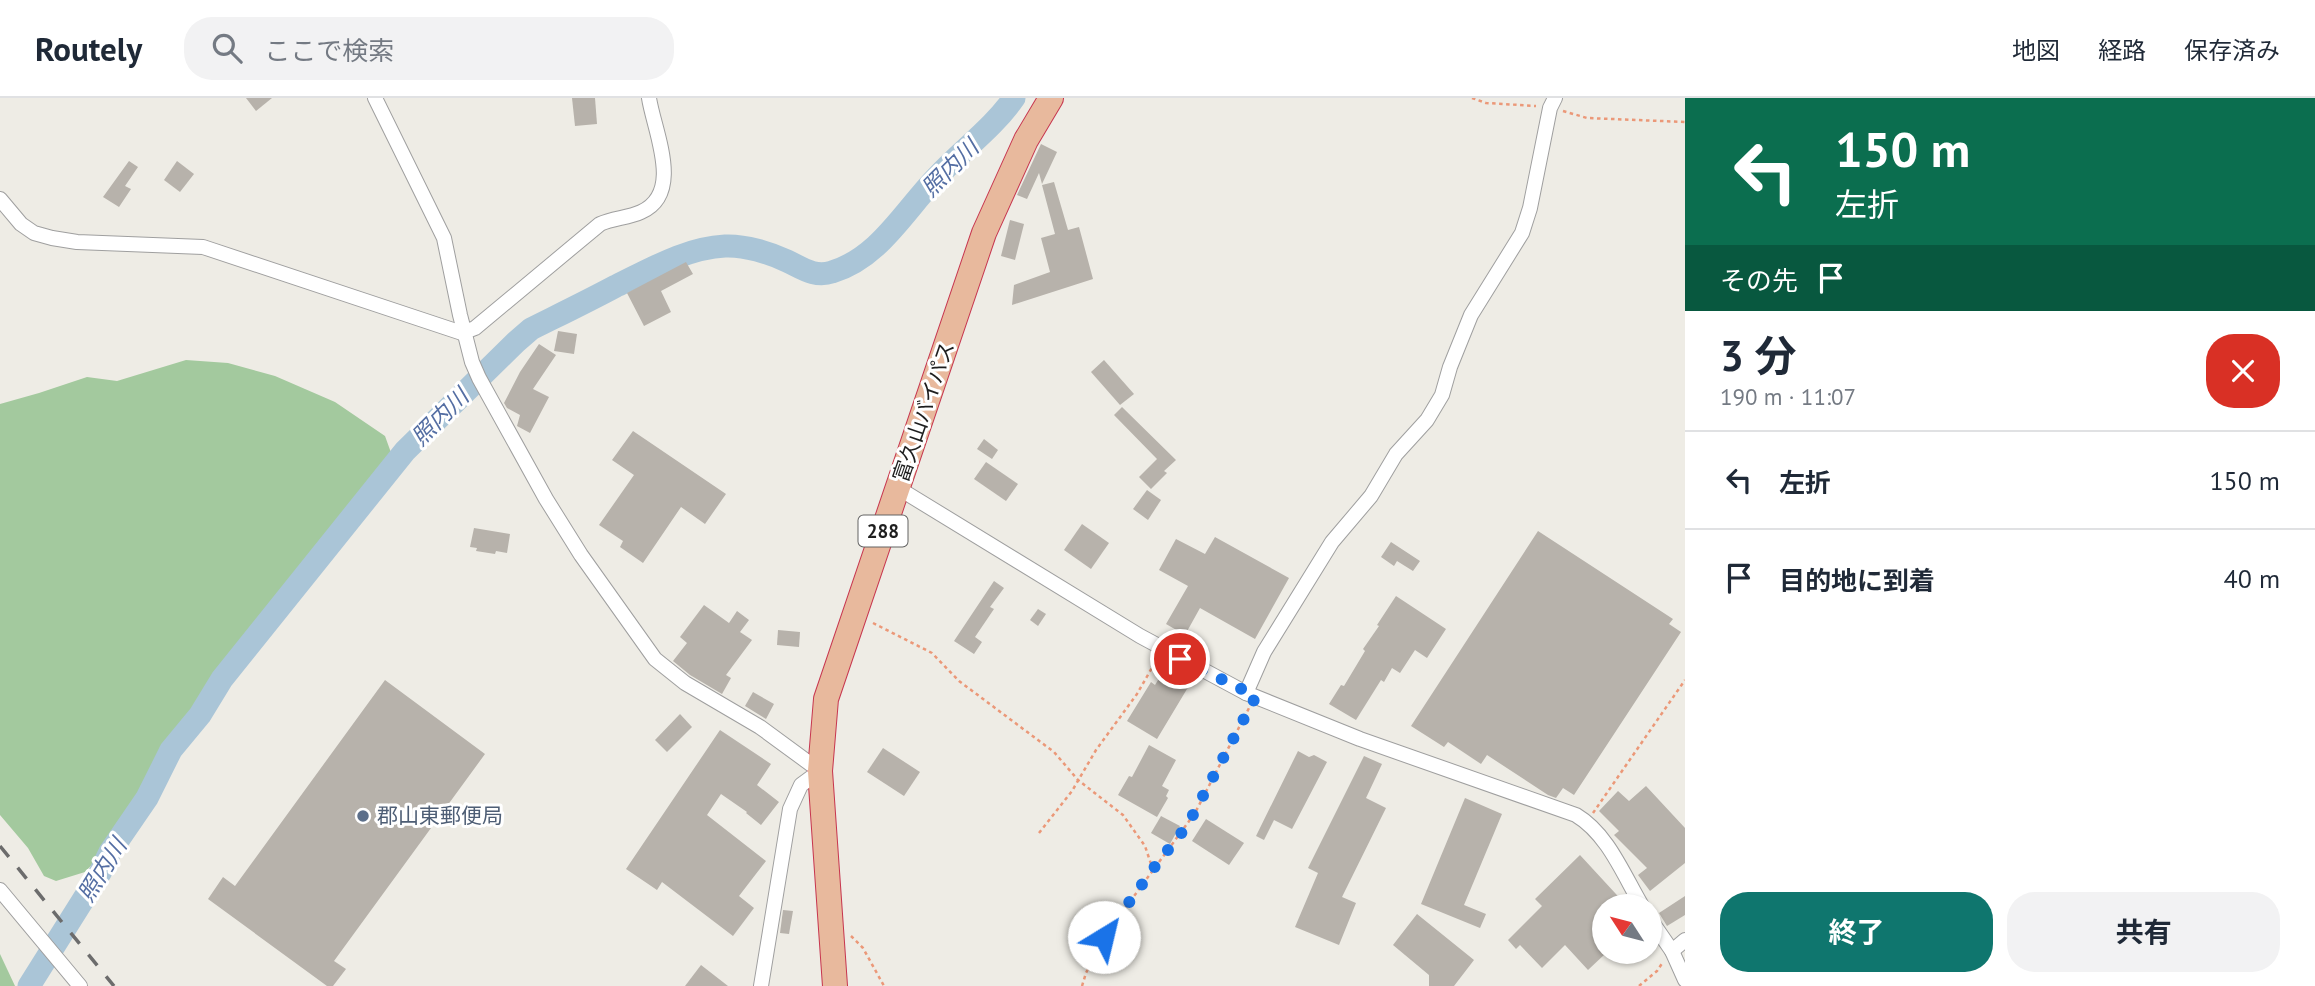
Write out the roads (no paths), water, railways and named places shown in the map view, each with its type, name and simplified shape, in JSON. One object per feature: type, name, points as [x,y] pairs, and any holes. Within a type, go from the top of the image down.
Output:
[{"type":"highway","name":"富久山バイパス","points":[[835,986],[820,771],[825,699],[984,233],[1026,140],[1051,98]]},
{"type":"street","points":[[375,98],[444,238],[472,362],[546,499],[580,555],[655,659],[685,683],[760,727],[820,771],[801,785],[790,809],[761,986]]},
{"type":"street","points":[[0,199],[21,224],[34,233],[78,242],[203,247],[451,331],[465,332],[475,328],[600,224],[640,213],[657,199],[665,177],[649,98]]},
{"type":"street","points":[[1251,694],[1264,652],[1332,541],[1371,496],[1396,454],[1427,420],[1442,395],[1471,315],[1522,233],[1553,103]]},
{"type":"street","points":[[898,488],[1163,649],[1251,694],[1360,739],[1563,810],[1587,822],[1600,836],[1635,894]]},
{"type":"street","points":[[0,890],[80,986]]},
{"type":"street","points":[[1662,937],[1685,980]]},
{"type":"street","points":[[1671,951],[1685,940]]},
{"type":"waterway","name":"照内川","points":[[29,986],[100,873],[110,852],[147,798],[171,750],[200,715],[222,679],[405,451],[516,342],[531,329],[656,266],[696,251],[725,246],[749,248],[820,274],[849,265],[864,256],[890,232],[937,177],[997,119],[1014,98]]},
{"type":"railway","points":[[0,846],[114,986]]},
{"type":"place","name":"郡山東郵便局","points":[[363,816]]}]
